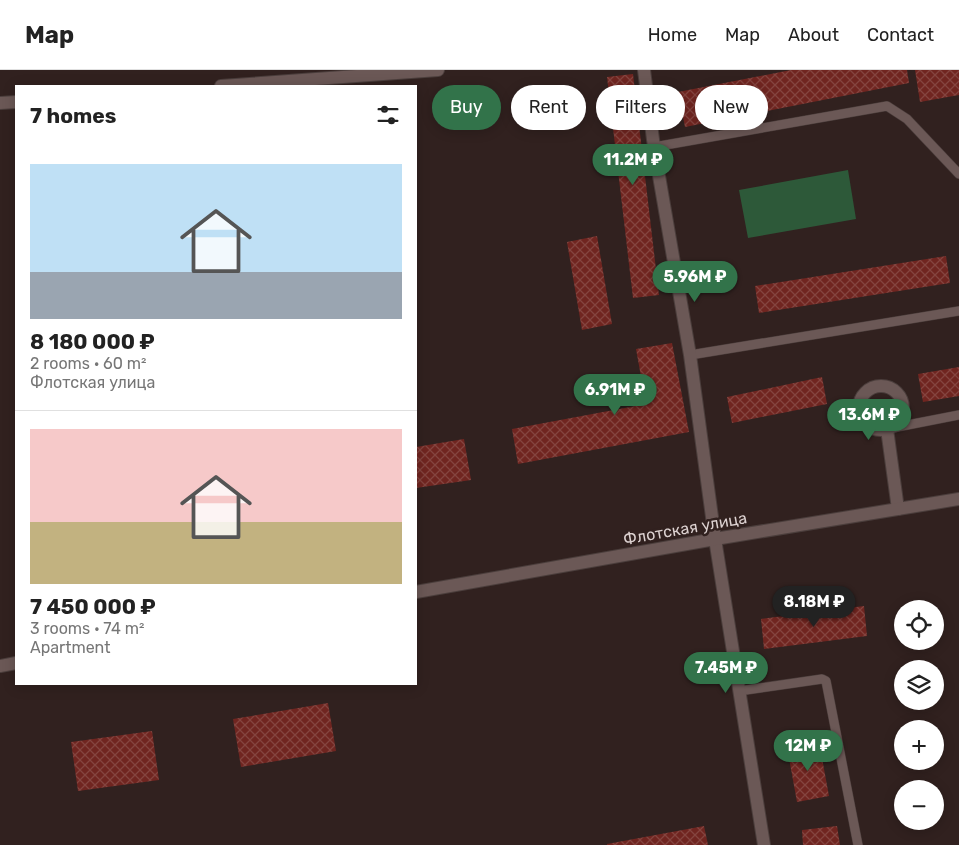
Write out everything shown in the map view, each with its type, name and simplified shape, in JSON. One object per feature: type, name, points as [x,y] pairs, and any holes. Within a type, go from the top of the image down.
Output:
[{"type":"street","points":[[235,85],[438,70]]},
{"type":"street","points":[[644,70],[654,147],[690,355],[716,539],[764,845]]},
{"type":"street","points":[[0,103],[15,102]]},
{"type":"street","points":[[887,429],[898,509]]},
{"type":"street","name":"Флотская улица","points":[[417,592],[716,539],[959,499]]},
{"type":"street","points":[[0,666],[15,663]]},
{"type":"lane","points":[[654,147],[887,106],[907,119],[959,174]]},
{"type":"lane","points":[[690,355],[959,311]]},
{"type":"lane","points":[[887,429],[959,415]]},
{"type":"lane","points":[[739,691],[822,679],[826,681],[858,845]]},
{"type":"green space","points":[[848,170],[856,219],[748,238],[739,190]]},
{"type":"building","points":[[791,70],[907,70],[909,83],[768,111],[768,85],[714,85]]},
{"type":"building","points":[[915,70],[959,70],[959,95],[920,102]]},
{"type":"building","points":[[633,74],[634,85],[608,85],[607,77]]},
{"type":"building","points":[[695,89],[695,125],[685,127],[685,91]]},
{"type":"building","points":[[613,130],[640,130],[659,295],[633,298]]},
{"type":"building","points":[[597,236],[612,324],[582,330],[567,242]]},
{"type":"building","points":[[946,256],[950,283],[759,313],[755,286]]},
{"type":"building","points":[[672,343],[689,432],[518,464],[512,429],[646,404],[636,349]]},
{"type":"building","points":[[959,367],[959,396],[923,402],[918,374]]},
{"type":"building","points":[[822,377],[827,404],[732,423],[727,397]]},
{"type":"building","points":[[464,439],[471,480],[417,488],[417,447]]},
{"type":"building","points":[[864,606],[867,636],[764,649],[761,619]]},
{"type":"building","points":[[328,703],[336,751],[241,767],[233,719]]},
{"type":"building","points":[[152,731],[159,780],[78,791],[71,742]]},
{"type":"building","points":[[819,742],[829,796],[797,802],[787,747]]},
{"type":"building","points":[[704,826],[708,845],[607,845],[607,844]]},
{"type":"building","points":[[837,826],[840,845],[803,845],[802,830]]}]
